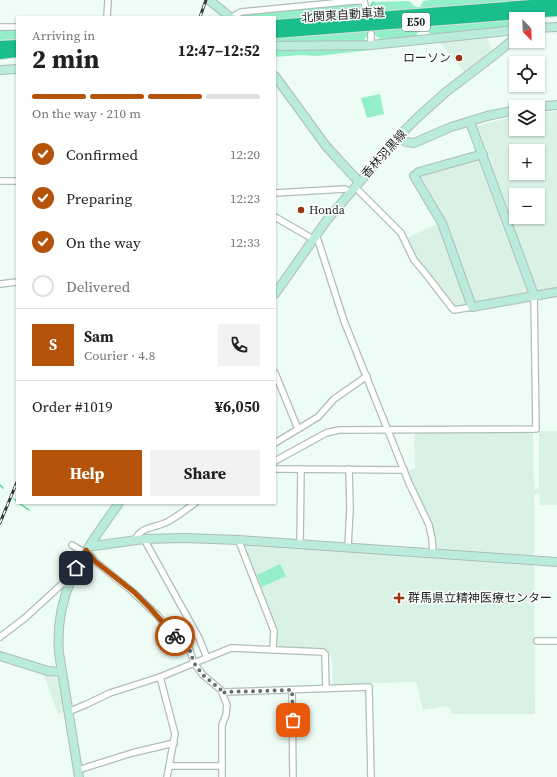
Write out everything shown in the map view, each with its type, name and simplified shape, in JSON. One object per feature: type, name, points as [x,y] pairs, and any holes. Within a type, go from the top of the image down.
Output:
[{"type":"highway","name":"北関東自動車道","points":[[276,25],[557,3]]},
{"type":"highway","name":"北関東自動車道","points":[[276,33],[557,11]]},
{"type":"highway","points":[[0,46],[16,45]]},
{"type":"highway","points":[[0,54],[16,52]]},
{"type":"street","points":[[107,16],[108,0]]},
{"type":"street","points":[[209,0],[230,16]]},
{"type":"street","points":[[233,16],[240,12],[354,1],[364,1],[366,9]]},
{"type":"street","points":[[0,27],[16,27]]},
{"type":"street","points":[[545,28],[557,27]]},
{"type":"street","points":[[276,46],[372,45],[509,31]]},
{"type":"street","points":[[371,34],[372,45]]},
{"type":"street","name":"香林羽黒線","points":[[276,293],[315,237],[398,137],[446,92],[509,43]]},
{"type":"street","points":[[0,70],[16,69]]},
{"type":"street","points":[[276,77],[355,187],[401,234],[414,260],[452,308],[455,310],[557,292]]},
{"type":"street","points":[[545,106],[557,105]]},
{"type":"street","points":[[398,137],[406,142],[414,143],[439,132],[509,111]]},
{"type":"street","points":[[276,460],[332,431],[343,429],[536,429],[534,295],[470,122]]},
{"type":"street","points":[[472,306],[442,223],[414,176],[418,172],[483,154]]},
{"type":"street","points":[[0,181],[16,181]]},
{"type":"street","points":[[276,193],[345,189],[355,187]]},
{"type":"street","points":[[276,218],[315,237],[344,321],[404,470],[429,525],[433,554]]},
{"type":"street","points":[[0,284],[16,282]]},
{"type":"street","points":[[276,375],[298,429]]},
{"type":"street","points":[[276,442],[318,417],[334,399],[367,376]]},
{"type":"street","points":[[276,469],[404,470]]},
{"type":"street","points":[[300,544],[301,469]]},
{"type":"street","points":[[348,547],[349,470]]},
{"type":"street","points":[[118,504],[87,550],[70,580],[62,607],[59,628],[59,648],[68,712],[79,773],[132,753],[174,743]]},
{"type":"street","points":[[135,540],[136,536],[142,531],[169,522],[194,504]]},
{"type":"street","points":[[87,550],[94,546],[135,540],[185,538],[348,547],[557,562]]},
{"type":"street","points":[[144,539],[199,638],[207,658]]},
{"type":"street","points":[[239,540],[274,631],[272,650]]},
{"type":"street","points":[[72,545],[87,550],[96,562],[134,592],[158,616],[171,633],[189,648],[194,663],[203,675],[221,690],[228,705],[222,725],[222,777]]},
{"type":"street","points":[[0,637],[25,618],[62,584],[70,580]]},
{"type":"street","points":[[537,641],[557,641]]},
{"type":"street","points":[[68,712],[110,693],[160,677],[233,648],[323,652],[325,654],[326,688]]},
{"type":"street","points":[[0,656],[48,671],[62,672]]},
{"type":"street","points":[[160,677],[175,734],[167,777]]},
{"type":"street","points":[[223,694],[225,692],[369,687],[371,777]]},
{"type":"street","points":[[292,690],[293,777]]},
{"type":"street","points":[[170,766],[222,766]]},
{"type":"shaded area","points":[[487,38],[494,53],[466,74],[440,43]]},
{"type":"shaded area","points":[[557,111],[557,289],[535,290],[511,224],[545,224],[545,188],[509,188],[509,219],[476,129],[477,126],[509,118],[509,136],[545,136],[545,112]]},
{"type":"shaded area","points":[[478,159],[481,160],[530,292],[527,294],[477,302],[473,300],[445,221],[438,207],[419,179],[420,176]]},
{"type":"shaded area","points":[[440,223],[469,305],[455,307],[415,259],[406,238]]},
{"type":"shaded area","points":[[414,431],[533,432],[534,489],[539,489],[539,431],[557,431],[557,505],[539,505],[540,494],[534,494],[534,556],[531,558],[434,552],[434,540],[405,470],[415,469]]},
{"type":"shaded area","name":"群馬県立精神医療センター","points":[[243,543],[532,563],[534,566],[535,713],[451,714],[451,709],[446,706],[423,710],[416,682],[333,684],[332,660],[326,649],[277,648],[276,631],[242,545]]},
{"type":"shaded area","points":[[43,673],[60,679],[66,711],[58,714]]},
{"type":"green space","points":[[532,0],[276,20],[276,16],[238,16],[241,14],[357,3],[364,10],[369,9],[373,2],[409,1],[416,7],[420,7],[423,1]]},
{"type":"green space","points":[[509,21],[509,27],[432,35],[425,30],[420,29],[415,37],[381,40],[374,34],[369,34],[363,41],[276,42],[276,38]]},
{"type":"green space","points":[[16,29],[16,39],[0,40],[0,31]]},
{"type":"green space","points":[[372,49],[317,56],[300,55],[276,57],[276,50]]},
{"type":"green space","points":[[380,94],[384,114],[367,118],[361,98]]},
{"type":"green space","points":[[280,564],[286,576],[262,587],[257,575]]},
{"type":"waterway","points":[[369,9],[373,2]]},
{"type":"waterway","points":[[0,485],[3,488]]},
{"type":"waterway","points":[[20,504],[29,510]]},
{"type":"railway","points":[[200,16],[206,0]]},
{"type":"railway","points":[[0,523],[16,484]]},
{"type":"way so far","points":[[175,636],[189,648],[194,663],[206,678],[221,690],[223,694],[225,692],[292,690],[293,720]]},
{"type":"place","name":"ローソン","points":[[459,58]]},
{"type":"place","name":"Honda","points":[[301,210]]},
{"type":"place","name":"群馬県立精神医療センター","points":[[399,598]]},
{"type":"route","points":[[76,568],[86,550],[96,562],[134,592],[175,636]]}]
